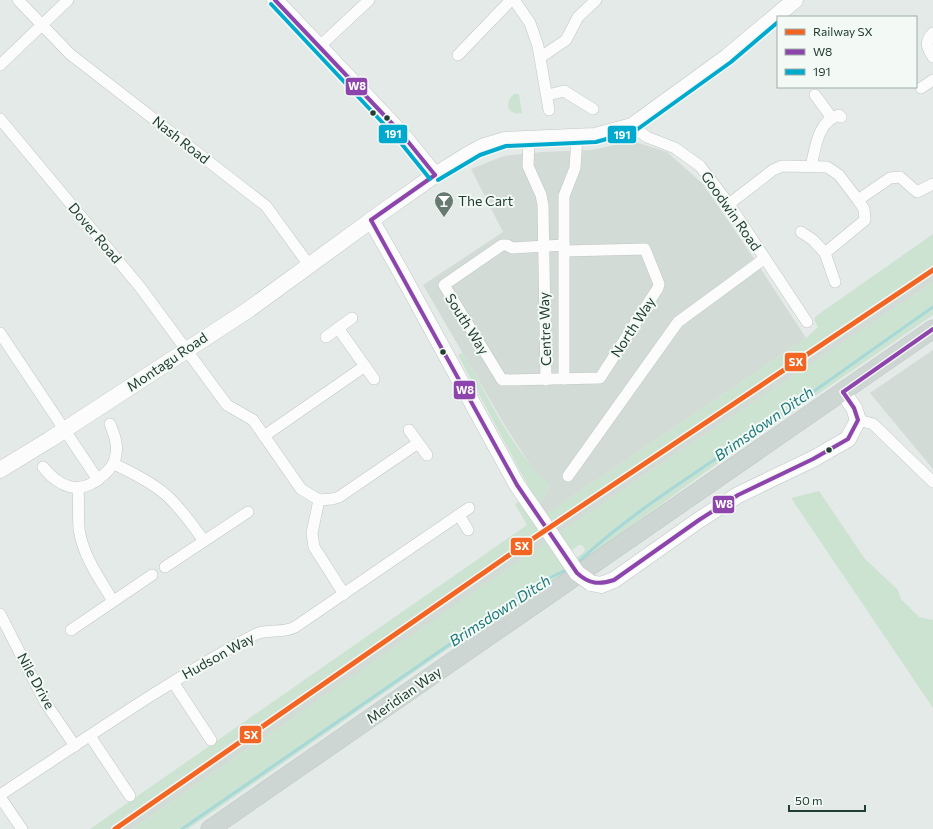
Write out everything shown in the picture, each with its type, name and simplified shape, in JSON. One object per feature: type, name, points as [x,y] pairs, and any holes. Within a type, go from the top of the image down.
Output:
[{"type":"main road","name":"Meridian Way","points":[[210,829],[933,329]]},
{"type":"street","name":"Nash Road","points":[[18,0],[70,54],[266,206],[309,265]]},
{"type":"street","points":[[0,66],[68,0]]},
{"type":"street","points":[[275,0],[412,145],[435,175]]},
{"type":"street","points":[[320,46],[369,0]]},
{"type":"street","points":[[458,55],[512,0],[530,23],[541,57],[548,95],[549,110]]},
{"type":"street","points":[[541,57],[566,40],[578,17],[596,0]]},
{"type":"street","name":"Montagu Road","points":[[0,470],[65,430],[248,310],[370,220],[435,175],[482,147],[505,140],[577,138],[608,134],[632,126],[720,62],[795,0]]},
{"type":"street","points":[[933,33],[926,43],[926,47],[933,57]]},
{"type":"street","points":[[922,88],[933,80]]},
{"type":"street","points":[[548,95],[564,91],[593,109]]},
{"type":"street","points":[[811,166],[820,131],[836,118],[815,95]]},
{"type":"street","name":"Dover Road","points":[[0,119],[140,288],[187,349],[227,405],[253,420],[301,489],[319,500]]},
{"type":"street","name":"Goodwin Road","points":[[632,126],[643,134],[675,148],[700,166],[729,204],[807,322]]},
{"type":"street","name":"Centre Way","points":[[529,139],[528,166],[542,195],[543,205],[542,246],[546,380],[564,379],[564,196],[575,168],[577,138]]},
{"type":"street","points":[[729,204],[773,170],[790,165],[826,167],[834,170],[864,209],[865,220],[825,253]]},
{"type":"street","points":[[858,200],[890,178],[900,177],[917,192],[933,184]]},
{"type":"street","points":[[370,220],[398,266],[525,497],[578,573],[591,583],[601,585],[614,580],[699,520],[738,495],[813,459],[848,439],[858,420],[854,408],[843,392]]},
{"type":"street","points":[[801,232],[813,240],[825,253],[835,282]]},
{"type":"street","name":"South Way","points":[[542,246],[512,248],[507,245],[497,247],[444,285],[502,380],[546,380]]},
{"type":"street","points":[[542,246],[564,248]]},
{"type":"street","name":"North Way","points":[[564,248],[645,249],[659,284],[600,378],[564,379]]},
{"type":"street","points":[[568,476],[678,322],[764,259]]},
{"type":"street","points":[[326,337],[352,318]]},
{"type":"street","points":[[338,328],[374,379]]},
{"type":"street","points":[[0,333],[98,480]]},
{"type":"street","points":[[264,436],[365,366]]},
{"type":"street","points":[[858,420],[873,424],[933,482]]},
{"type":"street","points":[[43,467],[55,480],[68,486],[78,488],[88,486],[98,480],[114,464],[117,448],[115,435],[110,424]]},
{"type":"street","points":[[409,430],[427,455]]},
{"type":"street","points":[[344,594],[320,560],[314,547],[312,533],[319,500],[339,497],[418,443]]},
{"type":"street","points":[[114,464],[142,477],[165,492],[183,511],[204,541]]},
{"type":"street","points":[[78,488],[80,529],[86,553],[92,567],[114,601]]},
{"type":"street","name":"Hudson Way","points":[[0,796],[201,663],[256,634],[290,630],[469,508]]},
{"type":"street","points":[[165,567],[248,512]]},
{"type":"street","points":[[458,515],[468,530]]},
{"type":"street","points":[[71,630],[152,575]]},
{"type":"street","name":"Nile Drive","points":[[0,614],[46,702],[75,746]]},
{"type":"street","points":[[173,682],[211,740]]},
{"type":"street","points":[[90,736],[130,796]]},
{"type":"street","points":[[0,796],[22,829]]},
{"type":"shaded area","points":[[632,141],[667,152],[703,184],[806,338],[545,515],[539,506],[550,485],[535,472],[507,429],[423,285],[503,232],[471,169],[504,156],[542,152],[592,150]]},
{"type":"shaded area","points":[[933,265],[933,282],[643,476],[132,829],[107,829],[525,538]]},
{"type":"shaded area","points":[[933,350],[933,469],[870,393]]},
{"type":"green space","points":[[514,94],[519,94],[522,113],[513,112],[509,108],[509,101]]},
{"type":"green space","points":[[933,234],[933,265],[550,522],[545,515],[806,338],[818,327],[814,320],[816,316]]},
{"type":"green space","points":[[933,282],[933,315],[722,460],[567,573],[527,594],[188,829],[132,829],[547,541],[565,566],[583,553],[585,549],[582,545],[579,545],[572,550],[558,533]]},
{"type":"green space","points":[[463,353],[513,441],[537,472],[550,485],[539,506],[458,355]]},
{"type":"green space","points":[[819,491],[865,559],[898,590],[901,599],[919,617],[933,620],[933,708],[791,498]]},
{"type":"green space","points":[[518,502],[539,529],[107,829],[90,829],[527,525],[515,504]]},
{"type":"waterway","name":"Brimsdown Ditch","points":[[576,564],[597,545],[640,511],[776,418],[933,307]]},
{"type":"waterway","name":"Brimsdown Ditch","points":[[182,829],[537,584],[568,569]]},
{"type":"rail line","name":"SX","points":[[115,829],[528,542],[933,270]]},
{"type":"transit line","name":"W8","points":[[275,0],[401,133],[435,175]]},
{"type":"transit line","name":"191","points":[[271,4],[396,137],[430,179]]},
{"type":"transit line","name":"191","points":[[438,180],[480,155],[506,146],[596,142],[635,131],[731,62],[777,23]]},
{"type":"transit line","name":"W8","points":[[371,220],[435,175]]},
{"type":"transit line","name":"W8","points":[[371,220],[517,485],[577,573],[581,577],[590,581],[604,583],[614,580],[699,520],[738,495],[813,459],[848,439],[858,420],[854,408],[843,392]]},
{"type":"transit line","name":"W8","points":[[843,392],[933,329]]},
{"type":"place","name":"The Cart","points":[[444,218]]}]
